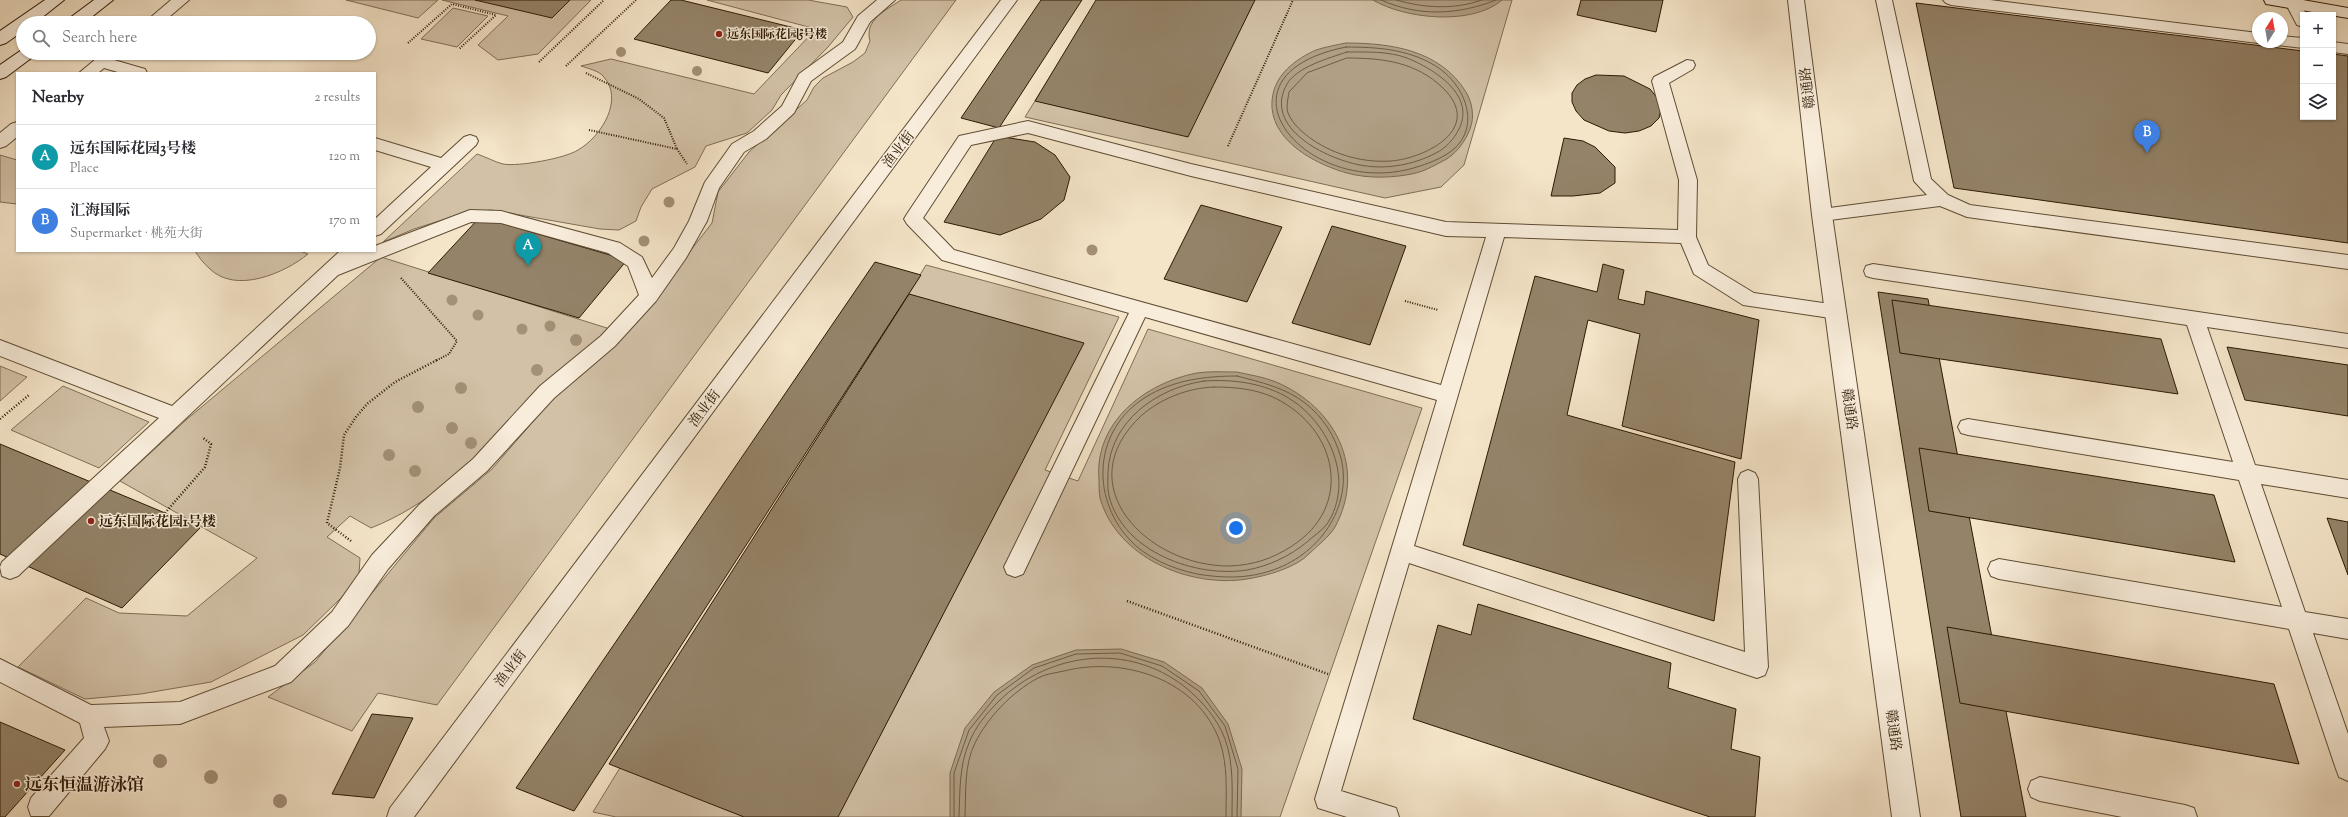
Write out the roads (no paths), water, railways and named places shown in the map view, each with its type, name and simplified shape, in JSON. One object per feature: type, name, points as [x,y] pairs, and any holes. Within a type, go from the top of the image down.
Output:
[{"type":"street","points":[[33,16],[56,0]]},
{"type":"street","points":[[82,16],[105,0]]},
{"type":"street","name":"赣通路","points":[[1796,0],[1822,215],[1837,312],[1906,817]]},
{"type":"street","points":[[2272,0],[2348,13]]},
{"type":"street","points":[[0,39],[16,28]]},
{"type":"street","points":[[0,73],[19,60]]},
{"type":"lane","points":[[161,16],[181,0]]},
{"type":"lane","points":[[0,670],[89,716],[180,713],[283,674],[340,619],[380,562],[427,510],[480,465],[547,392],[608,340],[648,296],[683,247],[698,221],[708,193],[738,148],[760,136],[788,109],[805,78],[849,45],[864,19],[887,0]]},
{"type":"lane","name":"渔业街","points":[[399,817],[1009,0]]},
{"type":"lane","points":[[1884,0],[1923,181],[1942,199],[1967,211],[2348,262]]},
{"type":"lane","points":[[1951,0],[2252,37]]},
{"type":"lane","points":[[2294,4],[2300,16]]},
{"type":"lane","points":[[2288,42],[2300,43]]},
{"type":"lane","points":[[2336,47],[2348,49]]},
{"type":"lane","points":[[89,72],[104,60]]},
{"type":"lane","points":[[114,60],[137,72]]},
{"type":"lane","points":[[1687,65],[1660,81],[1688,180],[1687,236],[1701,269],[1750,300],[1837,312]]},
{"type":"lane","points":[[1448,395],[948,255],[912,219],[965,140],[1028,127],[1215,176],[1446,229],[1687,236]]},
{"type":"lane","points":[[0,142],[16,129]]},
{"type":"lane","points":[[376,228],[470,141]]},
{"type":"lane","points":[[376,144],[444,165]]},
{"type":"lane","points":[[1822,215],[1942,199]]},
{"type":"lane","points":[[330,272],[470,216],[501,217],[614,248],[636,262],[648,296]]},
{"type":"lane","points":[[1387,817],[1327,799],[1497,231]]},
{"type":"lane","points":[[10,569],[351,252]]},
{"type":"lane","points":[[1873,271],[2348,341]]},
{"type":"lane","points":[[1015,567],[1140,309]]},
{"type":"lane","points":[[2194,318],[2348,769]]},
{"type":"lane","points":[[0,348],[175,415]]},
{"type":"lane","points":[[1968,427],[2348,489]]},
{"type":"lane","points":[[1402,551],[1757,667],[1748,479]]},
{"type":"lane","points":[[1999,569],[2348,629]]},
{"type":"lane","points":[[40,807],[97,741],[89,716]]},
{"type":"lane","points":[[2040,789],[2185,817]]},
{"type":"water","points":[[1373,0],[1502,0],[1489,8],[1474,14],[1438,17],[1402,12],[1386,7]]},
{"type":"water","points":[[1346,43],[1363,43],[1397,47],[1413,52],[1428,58],[1443,67],[1455,78],[1468,96],[1473,115],[1472,124],[1468,134],[1462,144],[1451,156],[1429,168],[1408,175],[1373,177],[1355,175],[1333,168],[1319,162],[1292,145],[1282,133],[1275,121],[1272,106],[1274,90],[1277,83],[1285,71],[1296,61],[1316,50]]},
{"type":"water","points":[[1237,372],[1262,377],[1276,382],[1297,393],[1315,407],[1329,423],[1340,442],[1346,462],[1348,483],[1344,505],[1333,531],[1327,538],[1297,563],[1263,576],[1247,579],[1225,581],[1202,579],[1180,573],[1158,564],[1139,552],[1122,537],[1109,519],[1100,498],[1100,459],[1105,440],[1114,423],[1127,408],[1142,396],[1159,386],[1178,378],[1197,373]]},
{"type":"water","points":[[1121,649],[1164,662],[1202,688],[1228,724],[1242,769],[1241,817],[950,817],[950,773],[965,728],[994,692],[1032,665],[1076,650]]},
{"type":"place","name":"远东国际花园5号楼","points":[[719,34]]},
{"type":"place","name":"汇海国际","points":[[2147,153]]},
{"type":"place","name":"远东国际花园3号楼","points":[[528,266]]},
{"type":"place","name":"远东国际花园1号楼","points":[[91,521]]},
{"type":"place","name":"远东恒温游泳馆","points":[[17,784]]}]
